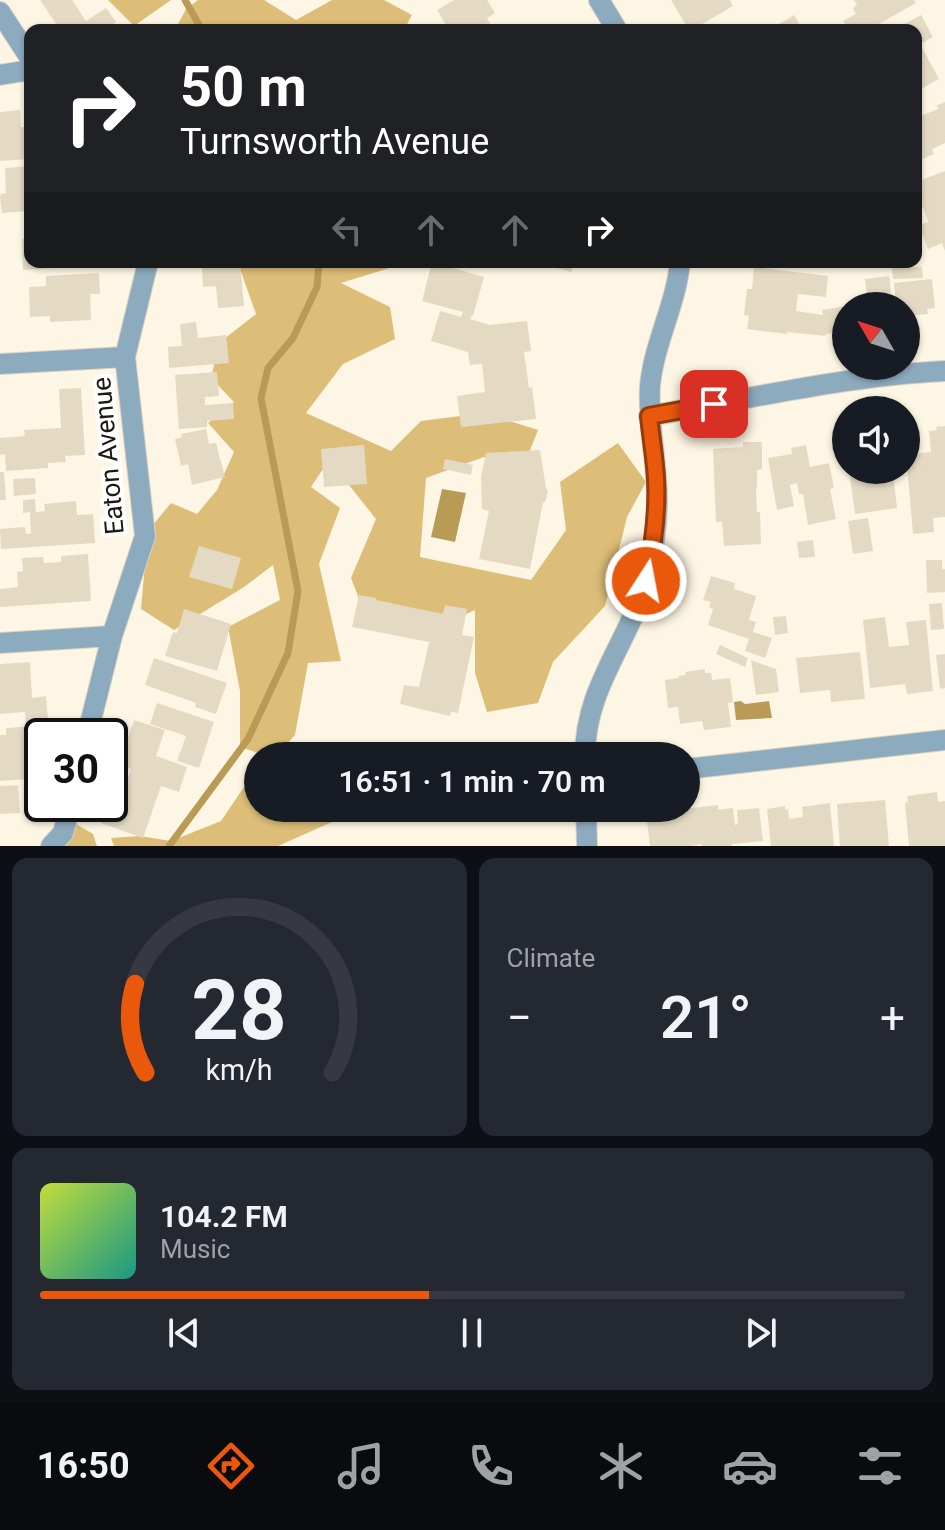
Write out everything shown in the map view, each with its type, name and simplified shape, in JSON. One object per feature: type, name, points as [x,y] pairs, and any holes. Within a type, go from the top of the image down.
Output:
[{"type":"street","points":[[599,0],[613,24]]},
{"type":"street","points":[[0,12],[24,49]]},
{"type":"street","points":[[0,75],[24,71]]},
{"type":"street","name":"Eaton Avenue","points":[[92,718],[112,636],[145,536],[125,357],[147,268]]},
{"type":"street","points":[[587,742],[590,714],[601,680],[646,581],[653,545],[656,477],[649,416],[650,383],[680,268]]},
{"type":"street","points":[[0,364],[125,357]]},
{"type":"street","points":[[649,416],[804,388],[945,371]]},
{"type":"street","points":[[0,643],[112,636]]},
{"type":"street","points":[[700,767],[945,740]]},
{"type":"street","points":[[51,846],[63,833],[66,822]]},
{"type":"street","points":[[586,822],[587,846]]},
{"type":"shaded area","points":[[108,0],[171,0],[137,24],[132,24]]},
{"type":"shaded area","points":[[198,0],[264,0],[296,20],[332,0],[384,0],[412,15],[407,24],[178,24],[186,9]]},
{"type":"shaded area","points":[[240,268],[390,268],[341,283],[390,307],[395,339],[343,364],[306,413],[391,451],[421,421],[485,413],[538,430],[527,458],[484,457],[426,478],[420,557],[531,580],[566,530],[560,482],[618,443],[646,482],[627,517],[605,606],[553,662],[538,703],[487,712],[475,673],[475,610],[417,636],[369,624],[351,578],[376,519],[329,460],[311,487],[340,508],[319,564],[341,661],[308,663],[295,735],[289,742],[244,742],[244,748],[240,747],[240,691],[228,627],[280,600],[273,565],[244,587],[174,630],[141,609],[148,531],[171,503],[197,514],[217,490],[234,452],[208,423],[234,402],[211,378],[219,343],[256,314]]},
{"type":"shaded area","points":[[442,489],[466,493],[455,542],[431,537]]},
{"type":"shaded area","points":[[769,701],[772,718],[736,720],[734,702],[745,704]]},
{"type":"shaded area","points":[[244,787],[244,822],[332,822],[278,846],[114,846],[111,838],[140,836],[171,841],[221,821]]},
{"type":"shaded area","points":[[76,824],[93,834],[97,846],[57,846]]},
{"type":"building","points":[[40,0],[72,0],[86,21],[106,8],[116,22],[113,24],[56,24]]},
{"type":"building","points":[[454,0],[487,0],[495,13],[487,18],[490,24],[445,24],[437,10]]},
{"type":"building","points":[[671,0],[730,0],[733,6],[702,24],[685,24]]},
{"type":"building","points":[[854,0],[914,0],[916,3],[879,24],[845,24],[843,21],[856,14],[853,8],[857,5]]},
{"type":"building","points":[[794,15],[799,24],[779,24]]},
{"type":"building","points":[[921,15],[933,37],[922,43],[922,24],[904,24]]},
{"type":"building","points":[[922,48],[939,79],[922,89]]},
{"type":"building","points":[[945,102],[945,143],[932,149],[934,154],[922,159],[922,116],[938,109],[937,105]]},
{"type":"building","points":[[20,110],[21,127],[24,127],[24,159],[0,161],[0,112]]},
{"type":"building","points":[[24,166],[24,211],[2,213],[0,197],[6,193],[5,168]]},
{"type":"building","points":[[945,171],[945,251],[942,243],[928,249],[922,233],[922,224],[928,222],[922,207],[922,180]]},
{"type":"building","points":[[22,239],[24,268],[51,268],[23,270]]},
{"type":"building","points":[[922,267],[923,278],[893,279],[892,268]]},
{"type":"building","points":[[202,268],[240,268],[244,306],[218,308],[216,286],[203,287]]},
{"type":"building","points":[[430,268],[453,268],[484,277],[470,319],[489,325],[527,321],[531,351],[524,352],[536,419],[461,427],[457,396],[485,392],[482,364],[470,365],[468,352],[431,341],[440,311],[461,317],[463,312],[422,301]]},
{"type":"building","points":[[754,268],[828,276],[826,297],[798,294],[796,311],[823,315],[822,310],[832,308],[832,333],[825,336],[747,329],[749,316],[744,315],[747,289],[752,289]]},
{"type":"building","points":[[99,273],[100,294],[90,294],[91,320],[50,322],[50,316],[30,317],[29,287],[46,286],[46,276]]},
{"type":"building","points":[[889,276],[891,292],[867,292],[865,279]]},
{"type":"building","points":[[932,279],[935,308],[927,309],[928,314],[920,315],[920,292],[895,292],[894,283]]},
{"type":"building","points":[[196,322],[198,338],[226,335],[229,363],[169,368],[168,347],[182,346],[180,324]]},
{"type":"building","points":[[217,372],[219,396],[205,397],[205,405],[233,403],[234,419],[207,421],[207,427],[179,429],[175,375]]},
{"type":"building","points":[[81,388],[85,455],[65,456],[66,462],[48,463],[48,468],[6,471],[5,454],[0,455],[0,438],[25,436],[24,430],[61,428],[59,389]]},
{"type":"building","points":[[945,426],[945,517],[933,518],[934,532],[913,534],[909,484],[920,484],[920,453],[931,452],[929,431],[937,430],[936,427]]},
{"type":"building","points":[[206,429],[209,444],[216,443],[225,477],[192,485],[188,464],[181,466],[175,439],[182,437],[181,434]]},
{"type":"building","points":[[743,442],[762,442],[762,469],[757,470],[756,487],[761,544],[724,546],[722,522],[716,522],[713,449],[743,447]]},
{"type":"building","points":[[364,445],[367,484],[324,487],[321,449]]},
{"type":"building","points":[[806,445],[810,467],[829,463],[836,519],[808,525],[803,494],[799,494],[797,483],[790,485],[794,506],[777,510],[768,458],[792,454],[791,448]]},
{"type":"building","points":[[540,450],[548,491],[530,569],[479,559],[489,511],[482,509],[481,477],[486,453]]},
{"type":"building","points":[[445,459],[473,465],[471,475],[443,469]]},
{"type":"building","points":[[0,472],[4,472],[6,500],[0,500]]},
{"type":"building","points":[[35,478],[36,494],[14,496],[13,479]]},
{"type":"building","points":[[851,484],[894,484],[897,508],[855,514]]},
{"type":"building","points":[[35,499],[36,512],[45,511],[44,504],[76,501],[77,515],[93,514],[95,543],[1,549],[0,529],[25,527],[26,534],[31,534],[30,512],[23,513],[23,500]]},
{"type":"building","points":[[868,518],[873,551],[853,554],[848,521]]},
{"type":"building","points":[[813,540],[815,557],[799,558],[797,542]]},
{"type":"building","points":[[199,546],[241,558],[232,589],[189,577]]},
{"type":"building","points":[[88,554],[91,601],[0,607],[0,589],[18,587],[17,572],[23,571],[22,558],[43,557],[44,563],[61,562],[61,556]]},
{"type":"building","points":[[926,560],[942,560],[945,592],[927,593]]},
{"type":"building","points":[[711,576],[735,583],[734,589],[756,596],[749,620],[756,622],[753,632],[772,638],[765,658],[745,651],[749,639],[708,625],[713,609],[709,607],[711,602],[703,600]]},
{"type":"building","points":[[359,595],[443,614],[445,605],[467,609],[462,635],[474,637],[458,713],[451,712],[450,716],[400,704],[404,685],[419,687],[429,642],[352,627]]},
{"type":"building","points":[[942,603],[944,629],[931,630],[929,604]]},
{"type":"building","points":[[184,609],[231,624],[217,671],[165,656],[173,632],[177,633]]},
{"type":"building","points":[[786,616],[788,633],[775,635],[773,617]]},
{"type":"building","points":[[885,617],[889,647],[909,645],[906,622],[926,620],[933,691],[907,694],[905,684],[870,688],[863,620]]},
{"type":"building","points":[[720,645],[748,658],[745,667],[716,654]]},
{"type":"building","points":[[860,652],[865,699],[831,702],[830,690],[800,693],[796,658]]},
{"type":"building","points":[[945,654],[945,688],[940,689],[936,655]]},
{"type":"building","points":[[154,658],[227,683],[216,714],[195,707],[196,703],[145,685]]},
{"type":"building","points":[[751,660],[776,669],[779,692],[756,695]]},
{"type":"building","points":[[30,662],[32,698],[46,696],[48,718],[26,718],[25,712],[0,714],[0,664]]},
{"type":"building","points":[[705,669],[705,673],[711,673],[712,680],[730,678],[733,702],[728,703],[731,727],[704,730],[702,721],[680,724],[678,707],[668,708],[665,680],[679,678],[686,675],[685,672]]},
{"type":"building","points":[[157,703],[214,722],[199,768],[177,761],[186,736],[150,724]]},
{"type":"building","points":[[134,720],[165,730],[156,756],[187,767],[179,792],[161,786],[143,838],[101,823],[128,822],[128,778],[131,769],[128,768],[128,738]]},
{"type":"building","points":[[24,727],[24,779],[0,781],[0,735],[6,735],[6,728]]},
{"type":"building","points":[[18,785],[20,813],[0,814],[0,786]]},
{"type":"building","points":[[937,792],[938,802],[945,801],[945,846],[909,846],[907,796]]},
{"type":"building","points":[[885,800],[889,846],[840,846],[837,804]]},
{"type":"building","points":[[830,803],[834,846],[771,846],[767,809],[785,806],[789,819],[803,817],[802,807]]},
{"type":"building","points":[[718,805],[718,810],[733,808],[735,825],[738,824],[737,810],[759,808],[763,841],[732,846],[650,846],[647,822],[700,822],[700,807]]},
{"type":"waterway","points":[[185,0],[199,24]]},
{"type":"waterway","points":[[169,846],[248,739],[288,653],[298,591],[261,398],[268,368],[293,338],[317,287],[319,268]]},
{"type":"route","points":[[646,581],[656,508],[649,416],[714,404]]}]
